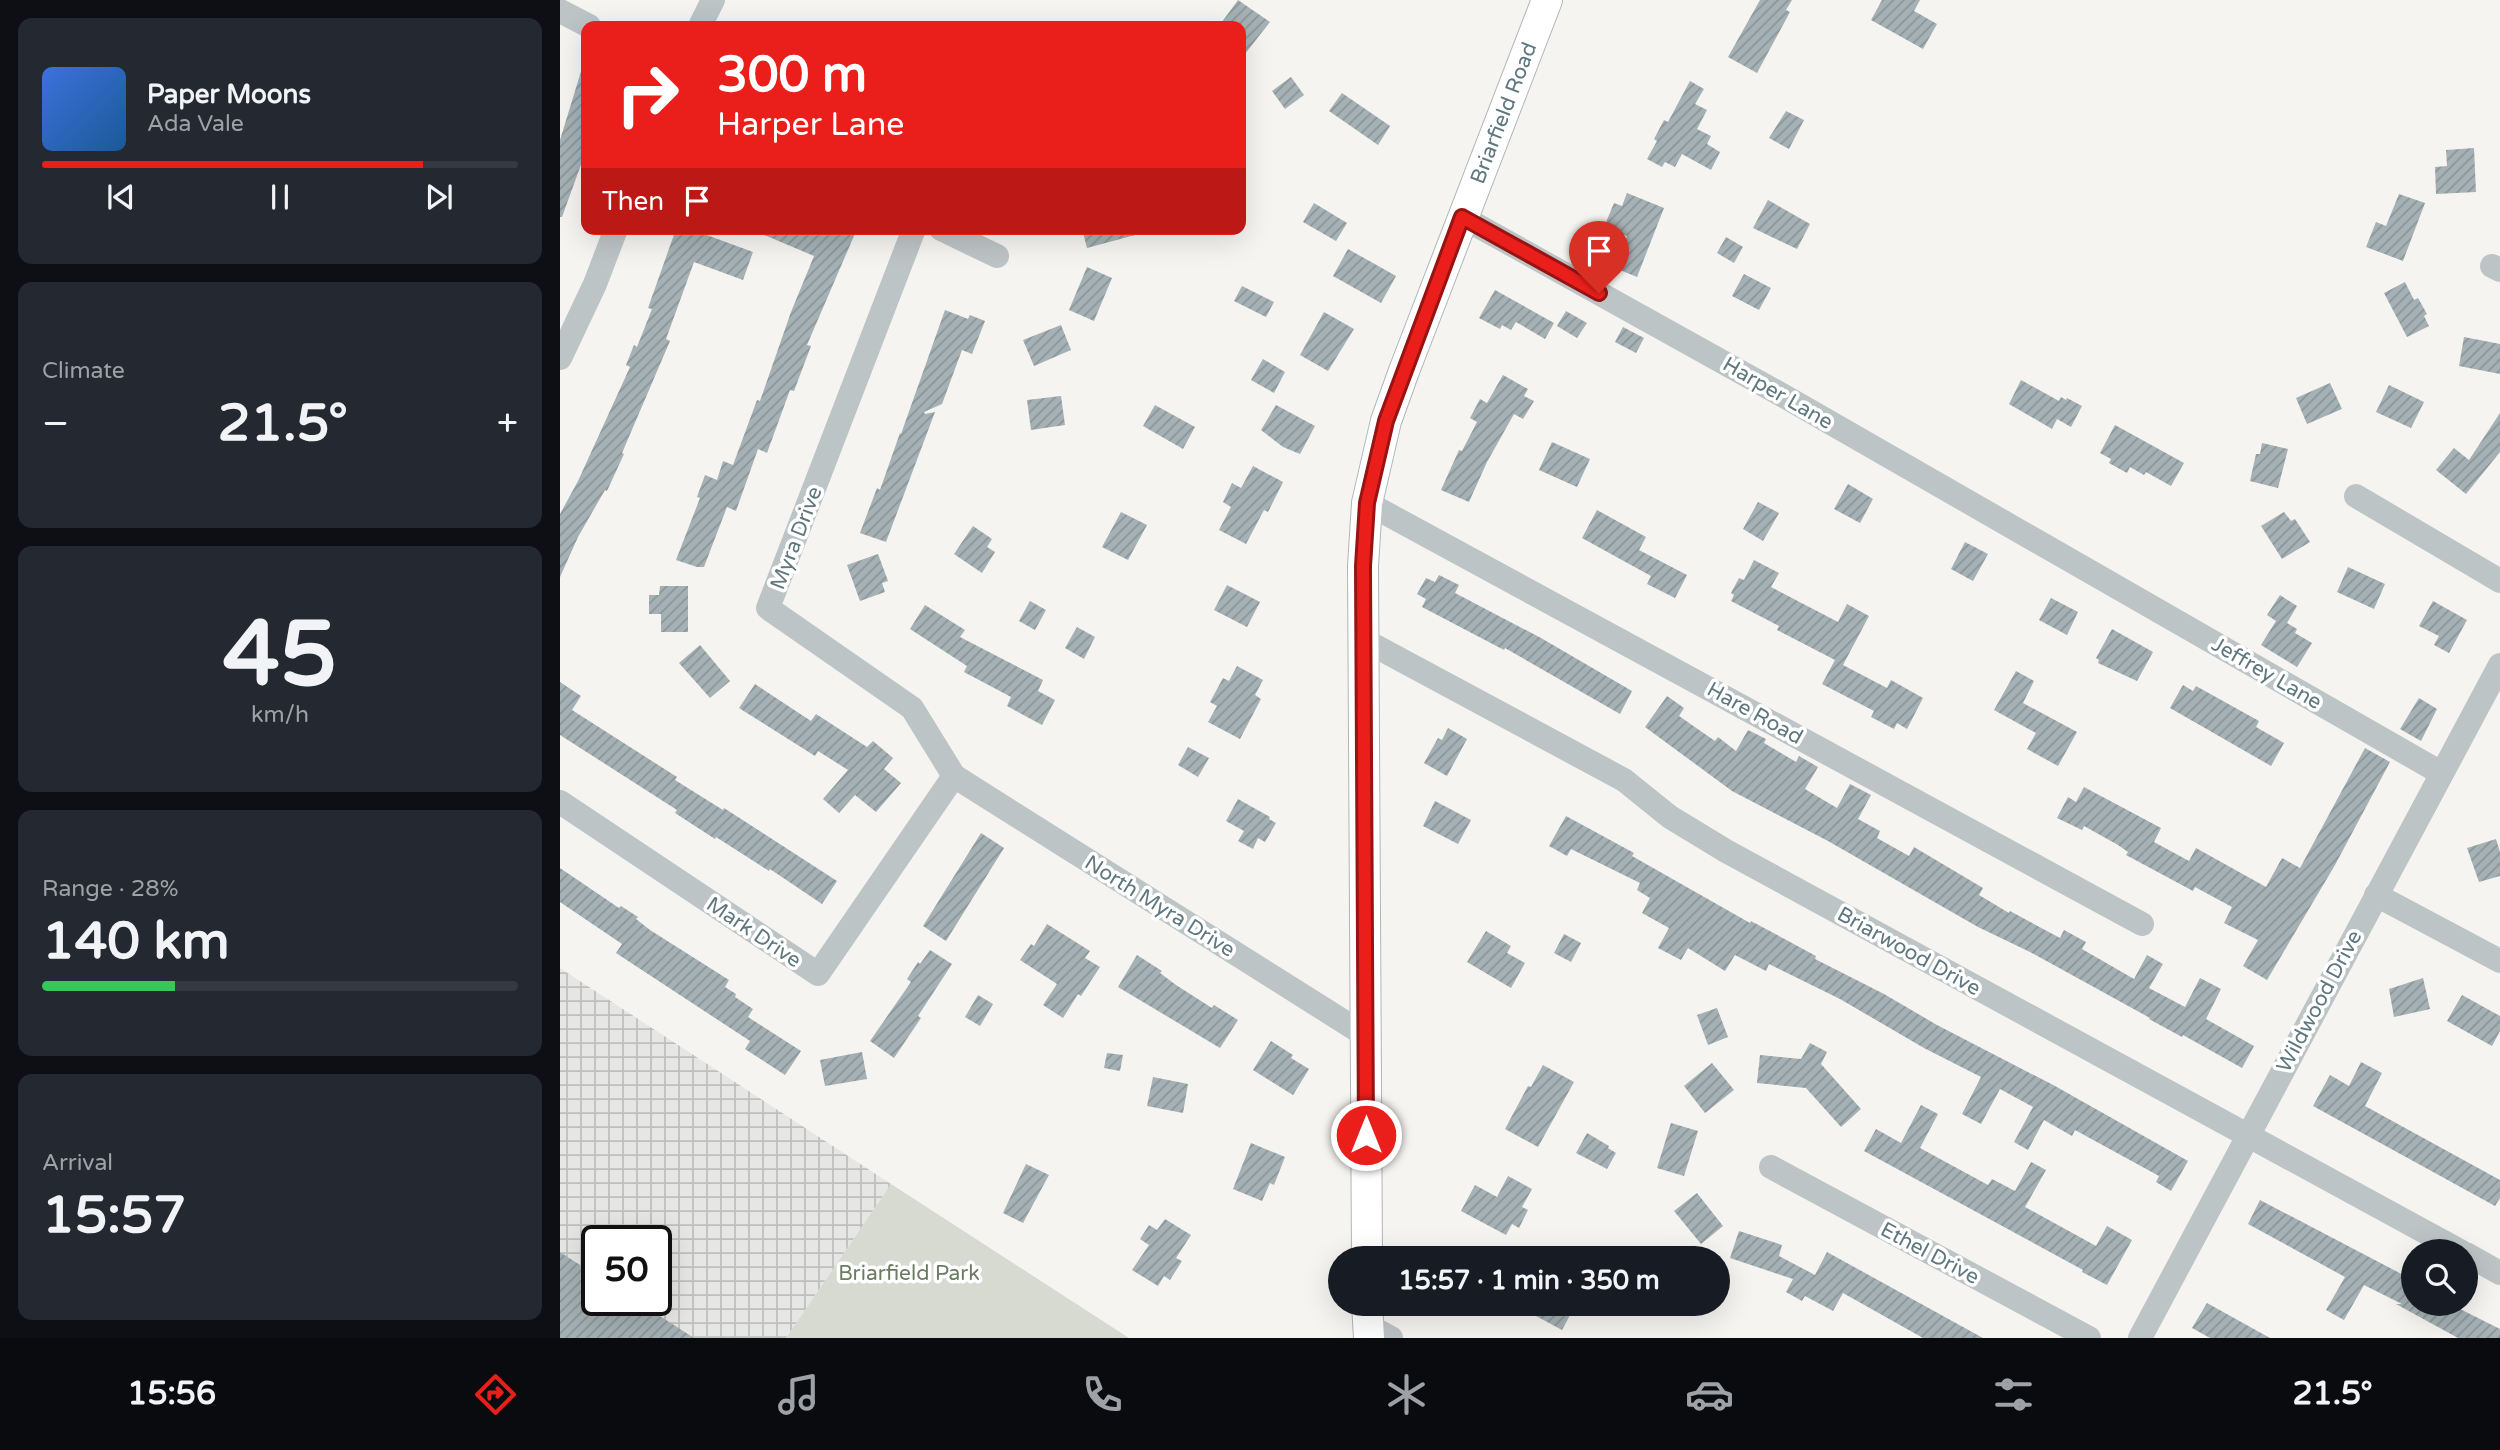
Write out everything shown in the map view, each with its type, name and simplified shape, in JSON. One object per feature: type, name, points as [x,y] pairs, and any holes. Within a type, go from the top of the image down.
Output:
[{"type":"main road","name":"Briarfield Road","points":[[1367,1246],[1363,566],[1367,503],[1386,421],[1547,0]]},
{"type":"street","points":[[702,21],[713,0]]},
{"type":"street","points":[[560,11],[581,22]]},
{"type":"street","name":"Harper Lane","points":[[1462,217],[1782,395],[2092,574]]},
{"type":"street","points":[[560,358],[595,284],[614,235]]},
{"type":"street","name":"Myra Drive","points":[[912,235],[768,608],[912,708],[954,776]]},
{"type":"street","points":[[953,235],[997,256]]},
{"type":"street","points":[[2356,496],[2500,581]]},
{"type":"street","name":"Hare Road","points":[[1367,503],[2142,924]]},
{"type":"street","name":"Jeffrey Lane","points":[[2092,574],[2441,773]]},
{"type":"street","name":"Briarwood Drive","points":[[1364,639],[1623,780],[1670,817],[1726,851],[2438,1239]]},
{"type":"street","name":"Wildwood Drive","points":[[2140,1338],[2500,665]]},
{"type":"street","name":"Mark Drive","points":[[560,803],[817,974],[954,776]]},
{"type":"street","name":"North Myra Drive","points":[[954,776],[1366,1035]]},
{"type":"street","points":[[2376,895],[2500,961]]},
{"type":"street","name":"Ethel Drive","points":[[1771,1167],[2089,1338]]},
{"type":"street","points":[[2478,1261],[2500,1273]]},
{"type":"shaded area","points":[[560,968],[891,1184],[786,1338],[560,1338]]},
{"type":"green space","name":"Briarfield Park","points":[[891,1184],[1129,1338],[786,1338]]},
{"type":"building","points":[[1238,0],[1270,22],[1246,53],[1246,21],[1223,21]]},
{"type":"building","points":[[1760,0],[1792,0],[1786,10],[1790,12],[1757,73],[1728,57]]},
{"type":"building","points":[[1882,0],[1920,0],[1914,11],[1937,24],[1923,49],[1871,20]]},
{"type":"building","points":[[581,72],[581,165],[562,217],[560,217],[560,140]]},
{"type":"building","points":[[1291,77],[1304,95],[1285,109],[1272,91]]},
{"type":"building","points":[[1690,81],[1704,89],[1695,104],[1707,110],[1697,129],[1711,136],[1707,144],[1720,152],[1711,170],[1682,154],[1675,167],[1665,162],[1662,167],[1647,159],[1664,120],[1668,122]]},
{"type":"building","points":[[1342,93],[1390,126],[1378,145],[1329,111]]},
{"type":"building","points":[[1786,111],[1804,120],[1789,149],[1769,138]]},
{"type":"building","points":[[2474,148],[2476,192],[2436,194],[2435,167],[2447,166],[2446,150]]},
{"type":"building","points":[[1627,193],[1664,208],[1637,277],[1615,268],[1627,236],[1604,227],[1614,203],[1622,206]]},
{"type":"building","points":[[2399,194],[2425,203],[2403,261],[2366,247],[2376,222],[2386,226]]},
{"type":"building","points":[[1768,200],[1810,224],[1797,249],[1753,228]]},
{"type":"building","points":[[1314,203],[1347,223],[1336,241],[1303,222]]},
{"type":"building","points":[[674,235],[707,235],[753,252],[743,280],[694,262],[666,339],[670,341],[622,453],[624,454],[607,491],[605,490],[578,537],[560,577],[560,514],[630,367],[626,365],[634,345],[637,347],[652,309],[648,308]]},
{"type":"building","points":[[764,235],[854,235],[807,345],[811,346],[794,391],[790,390],[767,453],[758,449],[736,511],[727,507],[704,567],[676,560],[700,498],[697,497],[705,475],[717,480],[723,461],[733,465],[814,256]]},
{"type":"building","points":[[1084,235],[1135,235],[1087,248]]},
{"type":"building","points":[[1726,237],[1743,247],[1734,263],[1717,253]]},
{"type":"building","points":[[1348,249],[1396,276],[1381,303],[1333,276]]},
{"type":"building","points":[[1087,267],[1112,278],[1094,321],[1069,310]]},
{"type":"building","points":[[1744,274],[1771,288],[1759,310],[1732,296]]},
{"type":"building","points":[[2405,282],[2414,300],[2418,298],[2427,314],[2424,316],[2429,326],[2407,337],[2384,293]]},
{"type":"building","points":[[1242,286],[1274,302],[1266,317],[1234,301]]},
{"type":"building","points":[[1495,290],[1554,323],[1545,339],[1516,322],[1511,330],[1502,325],[1500,329],[1479,318]]},
{"type":"building","points":[[945,310],[968,319],[970,315],[985,321],[972,354],[962,350],[942,404],[924,412],[935,412],[886,542],[860,533],[877,488],[880,490]]},
{"type":"building","points":[[1566,311],[1587,323],[1577,338],[1557,326]]},
{"type":"building","points":[[1324,312],[1354,329],[1328,371],[1300,355]]},
{"type":"building","points":[[1061,325],[1071,350],[1034,366],[1023,340]]},
{"type":"building","points":[[1623,327],[1644,338],[1636,353],[1615,342]]},
{"type":"building","points":[[2464,337],[2500,344],[2500,374],[2459,366]]},
{"type":"building","points":[[1263,359],[1285,372],[1274,393],[1251,380]]},
{"type":"building","points":[[1503,375],[1528,389],[1524,396],[1534,401],[1523,419],[1514,414],[1487,462],[1469,502],[1441,490],[1459,450],[1462,451],[1477,422],[1470,418],[1480,399],[1487,403]]},
{"type":"building","points":[[2021,380],[2059,401],[2061,397],[2066,400],[2067,398],[2082,406],[2071,427],[2057,419],[2052,429],[2009,404]]},
{"type":"building","points":[[2330,383],[2342,409],[2307,424],[2296,398]]},
{"type":"building","points":[[2389,385],[2424,402],[2411,428],[2376,412]]},
{"type":"building","points":[[1061,396],[1065,425],[1031,430],[1027,400]]},
{"type":"building","points":[[1155,405],[1195,427],[1183,449],[1143,426]]},
{"type":"building","points":[[1276,405],[1315,426],[1300,454],[1283,447],[1261,430]]},
{"type":"building","points":[[2500,413],[2500,452],[2466,494],[2436,470],[2454,448],[2469,460]]},
{"type":"building","points":[[2115,425],[2184,463],[2171,486],[2146,472],[2144,475],[2130,467],[2127,473],[2109,463],[2111,459],[2100,453]]},
{"type":"building","points":[[1552,442],[1590,459],[1577,487],[1539,470]]},
{"type":"building","points":[[2262,443],[2288,449],[2278,488],[2250,481],[2256,454],[2260,454]]},
{"type":"building","points":[[1253,466],[1283,482],[1268,512],[1264,510],[1246,544],[1219,530],[1231,507],[1223,502],[1232,483],[1241,488]]},
{"type":"building","points":[[1848,484],[1873,499],[1860,523],[1834,509]]},
{"type":"building","points":[[1758,502],[1779,513],[1763,541],[1743,529]]},
{"type":"building","points":[[1597,510],[1646,537],[1639,550],[1687,575],[1675,598],[1647,584],[1651,576],[1582,538]]},
{"type":"building","points":[[1121,512],[1147,525],[1128,560],[1102,547]]},
{"type":"building","points":[[2284,512],[2291,521],[2295,519],[2310,542],[2282,559],[2261,526]]},
{"type":"building","points":[[973,526],[992,539],[987,547],[995,552],[982,573],[954,554]]},
{"type":"building","points":[[1965,542],[1988,554],[1973,581],[1951,569]]},
{"type":"building","points":[[878,554],[888,581],[882,583],[885,592],[860,601],[847,565]]},
{"type":"building","points":[[1754,560],[1779,573],[1771,587],[1838,622],[1847,604],[1869,616],[1843,665],[1887,688],[1891,680],[1923,698],[1907,729],[1897,723],[1894,729],[1871,717],[1874,711],[1822,684],[1835,660],[1777,630],[1779,626],[1731,601],[1734,595],[1731,593],[1739,578],[1744,580]]},
{"type":"building","points":[[2348,567],[2385,584],[2374,609],[2337,592]]},
{"type":"building","points":[[1439,575],[1459,585],[1455,593],[1541,638],[1632,691],[1620,714],[1505,648],[1504,650],[1422,607],[1426,599],[1417,594],[1426,578],[1435,582]]},
{"type":"building","points":[[1227,585],[1260,602],[1247,627],[1214,610]]},
{"type":"building","points":[[660,586],[688,586],[688,632],[661,632],[661,614],[649,614],[649,595],[659,595]]},
{"type":"building","points":[[2280,595],[2297,606],[2287,623],[2297,629],[2295,633],[2312,643],[2297,667],[2261,645],[2276,621],[2267,615]]},
{"type":"building","points":[[2051,598],[2078,612],[2067,635],[2039,620]]},
{"type":"building","points":[[1030,601],[1046,610],[1035,630],[1019,621]]},
{"type":"building","points":[[2433,601],[2467,620],[2449,653],[2434,645],[2439,636],[2419,626]]},
{"type":"building","points":[[925,605],[965,630],[960,637],[1043,680],[1038,691],[1055,700],[1042,725],[1007,706],[1011,697],[964,672],[967,666],[910,629]]},
{"type":"building","points":[[1077,627],[1095,637],[1084,659],[1065,648]]},
{"type":"building","points":[[2112,629],[2153,652],[2137,681],[2098,663],[2096,658]]},
{"type":"building","points":[[700,645],[730,681],[710,698],[679,663]]},
{"type":"building","points":[[1237,666],[1263,680],[1255,695],[1261,699],[1240,739],[1208,722],[1217,706],[1210,702],[1223,678],[1229,681]]},
{"type":"building","points":[[2016,671],[2034,681],[2023,703],[2077,732],[2058,766],[2027,749],[2036,733],[1994,710]]},
{"type":"building","points":[[560,682],[581,696],[572,710],[677,777],[675,780],[723,810],[724,808],[837,881],[822,904],[770,869],[769,871],[716,837],[715,839],[675,813],[677,810],[560,735]]},
{"type":"building","points":[[755,684],[811,721],[816,714],[867,747],[873,741],[893,758],[884,769],[901,783],[876,812],[855,795],[839,813],[823,799],[848,770],[818,751],[815,756],[739,708]]},
{"type":"building","points":[[2183,685],[2193,691],[2196,686],[2259,721],[2256,727],[2284,743],[2271,766],[2170,708]]},
{"type":"building","points":[[1667,696],[1684,708],[1679,716],[1715,741],[1718,737],[1736,751],[1748,730],[1766,739],[1764,743],[1796,762],[1799,756],[1818,767],[1805,789],[1837,808],[1850,784],[1871,795],[1858,819],[1880,831],[1877,838],[1909,856],[1914,847],[1983,888],[1979,895],[2009,913],[2010,911],[2060,938],[2064,930],[2086,942],[2082,949],[2134,979],[2147,955],[2163,964],[2149,988],[2185,1007],[2200,978],[2221,989],[2206,1019],[2254,1046],[2242,1068],[1732,791],[1645,727]]},
{"type":"building","points":[[2419,698],[2437,709],[2421,741],[2400,729]]},
{"type":"building","points":[[1448,728],[1467,739],[1447,776],[1424,763],[1438,738],[1442,740]]},
{"type":"building","points":[[1188,747],[1209,758],[1198,777],[1178,765]]},
{"type":"building","points":[[2365,748],[2390,762],[2335,865],[2267,980],[2243,966],[2258,940],[2224,923],[2232,907],[2195,887],[2193,891],[2126,855],[2128,852],[2118,845],[2084,826],[2082,830],[2057,818],[2068,797],[2076,802],[2084,787],[2161,828],[2154,842],[2189,861],[2196,848],[2266,887],[2282,858],[2300,868]]},
{"type":"building","points":[[1238,799],[1276,823],[1265,842],[1258,838],[1253,849],[1238,841],[1244,831],[1226,821]]},
{"type":"building","points":[[1435,801],[1471,820],[1458,844],[1423,826]]},
{"type":"building","points":[[1566,816],[1634,853],[1632,856],[1750,923],[1751,921],[1816,956],[1815,959],[2055,1086],[2188,1161],[2171,1191],[2156,1182],[2159,1176],[2075,1130],[2072,1136],[2044,1120],[2028,1150],[2014,1142],[2033,1107],[2000,1089],[1981,1124],[1962,1114],[1981,1077],[1924,1048],[1840,999],[1769,964],[1766,971],[1735,955],[1725,971],[1688,948],[1681,960],[1658,948],[1669,928],[1642,913],[1650,898],[1637,890],[1640,883],[1571,849],[1567,856],[1549,846]]},
{"type":"building","points":[[981,833],[1004,848],[946,941],[923,926]]},
{"type":"building","points":[[2496,839],[2500,852],[2500,876],[2479,882],[2467,848]]},
{"type":"building","points":[[560,868],[619,908],[621,906],[638,917],[636,919],[650,930],[729,980],[725,987],[753,1009],[748,1017],[801,1051],[785,1075],[745,1049],[750,1041],[616,953],[622,944],[560,902]]},
{"type":"building","points":[[1047,924],[1090,951],[1085,958],[1100,967],[1063,1018],[1043,1005],[1057,984],[1020,960],[1031,944],[1034,946]]},
{"type":"building","points":[[1486,931],[1511,946],[1507,953],[1525,963],[1511,988],[1467,962]]},
{"type":"building","points":[[1564,934],[1581,943],[1571,962],[1554,953]]},
{"type":"building","points":[[930,950],[952,964],[894,1058],[870,1041],[911,982],[907,979],[918,962],[920,964]]},
{"type":"building","points":[[1137,955],[1162,971],[1160,973],[1176,985],[1212,1008],[1214,1005],[1238,1020],[1220,1048],[1118,987]]},
{"type":"building","points":[[2423,978],[2430,1009],[2394,1017],[2389,989]]},
{"type":"building","points":[[978,995],[993,1004],[980,1026],[965,1017]]},
{"type":"building","points":[[2462,995],[2500,1016],[2500,1031],[2492,1046],[2447,1021]]},
{"type":"building","points":[[1717,1008],[1728,1037],[1708,1045],[1697,1015]]},
{"type":"building","points":[[1271,1041],[1309,1069],[1293,1095],[1253,1070]]},
{"type":"building","points":[[1810,1043],[1827,1052],[1821,1064],[1861,1109],[1841,1127],[1806,1088],[1757,1083],[1760,1055],[1801,1059]]},
{"type":"building","points":[[862,1052],[867,1079],[825,1086],[820,1060]]},
{"type":"building","points":[[1107,1053],[1123,1055],[1120,1071],[1104,1068]]},
{"type":"building","points":[[2361,1062],[2382,1073],[2365,1106],[2500,1180],[2500,1198],[2495,1206],[2313,1106],[2330,1075],[2349,1086]]},
{"type":"building","points":[[1712,1063],[1734,1090],[1705,1113],[1684,1086]]},
{"type":"building","points":[[1543,1065],[1574,1082],[1538,1147],[1505,1129],[1528,1086],[1531,1087]]},
{"type":"building","points":[[1153,1077],[1188,1084],[1183,1113],[1147,1106]]},
{"type":"building","points":[[1921,1105],[1938,1114],[1920,1148],[1988,1185],[1992,1179],[2015,1191],[2031,1162],[2046,1170],[2025,1207],[2096,1246],[2107,1226],[2132,1240],[2107,1285],[1864,1151],[1876,1129],[1901,1143]]},
{"type":"building","points":[[1671,1123],[1698,1131],[1684,1176],[1657,1168]]},
{"type":"building","points":[[1587,1133],[1616,1153],[1607,1169],[1576,1153]]},
{"type":"building","points":[[1251,1143],[1285,1157],[1274,1185],[1270,1183],[1262,1201],[1233,1189]]},
{"type":"building","points":[[1026,1164],[1049,1175],[1023,1223],[1003,1213]]},
{"type":"building","points":[[1508,1176],[1532,1189],[1522,1207],[1528,1210],[1519,1228],[1512,1224],[1506,1235],[1461,1211],[1475,1185],[1497,1197]]},
{"type":"building","points":[[1697,1193],[1723,1226],[1701,1244],[1674,1211]]},
{"type":"building","points":[[2260,1200],[2401,1274],[2401,1304],[2364,1285],[2344,1320],[2326,1310],[2345,1277],[2248,1224]]},
{"type":"building","points":[[1165,1219],[1191,1235],[1176,1258],[1182,1261],[1170,1280],[1164,1276],[1158,1286],[1132,1270],[1149,1245],[1140,1239],[1149,1225],[1157,1230]]},
{"type":"building","points":[[1739,1231],[1782,1245],[1779,1256],[1815,1275],[1827,1252],[1983,1338],[1923,1338],[1843,1293],[1833,1311],[1805,1296],[1802,1301],[1786,1292],[1793,1279],[1730,1258]]},
{"type":"building","points":[[560,1252],[581,1266],[581,1316],[660,1316],[694,1338],[560,1338]]},
{"type":"building","points":[[2207,1303],[2270,1338],[2210,1338],[2192,1328]]},
{"type":"building","points":[[1536,1316],[1570,1316],[1562,1330]]},
{"type":"building","points":[[2418,1316],[2474,1316],[2500,1329],[2500,1338],[2458,1338]]},
{"type":"route","points":[[1366,1135],[1363,566],[1367,503],[1386,421],[1462,217],[1599,293]]}]
